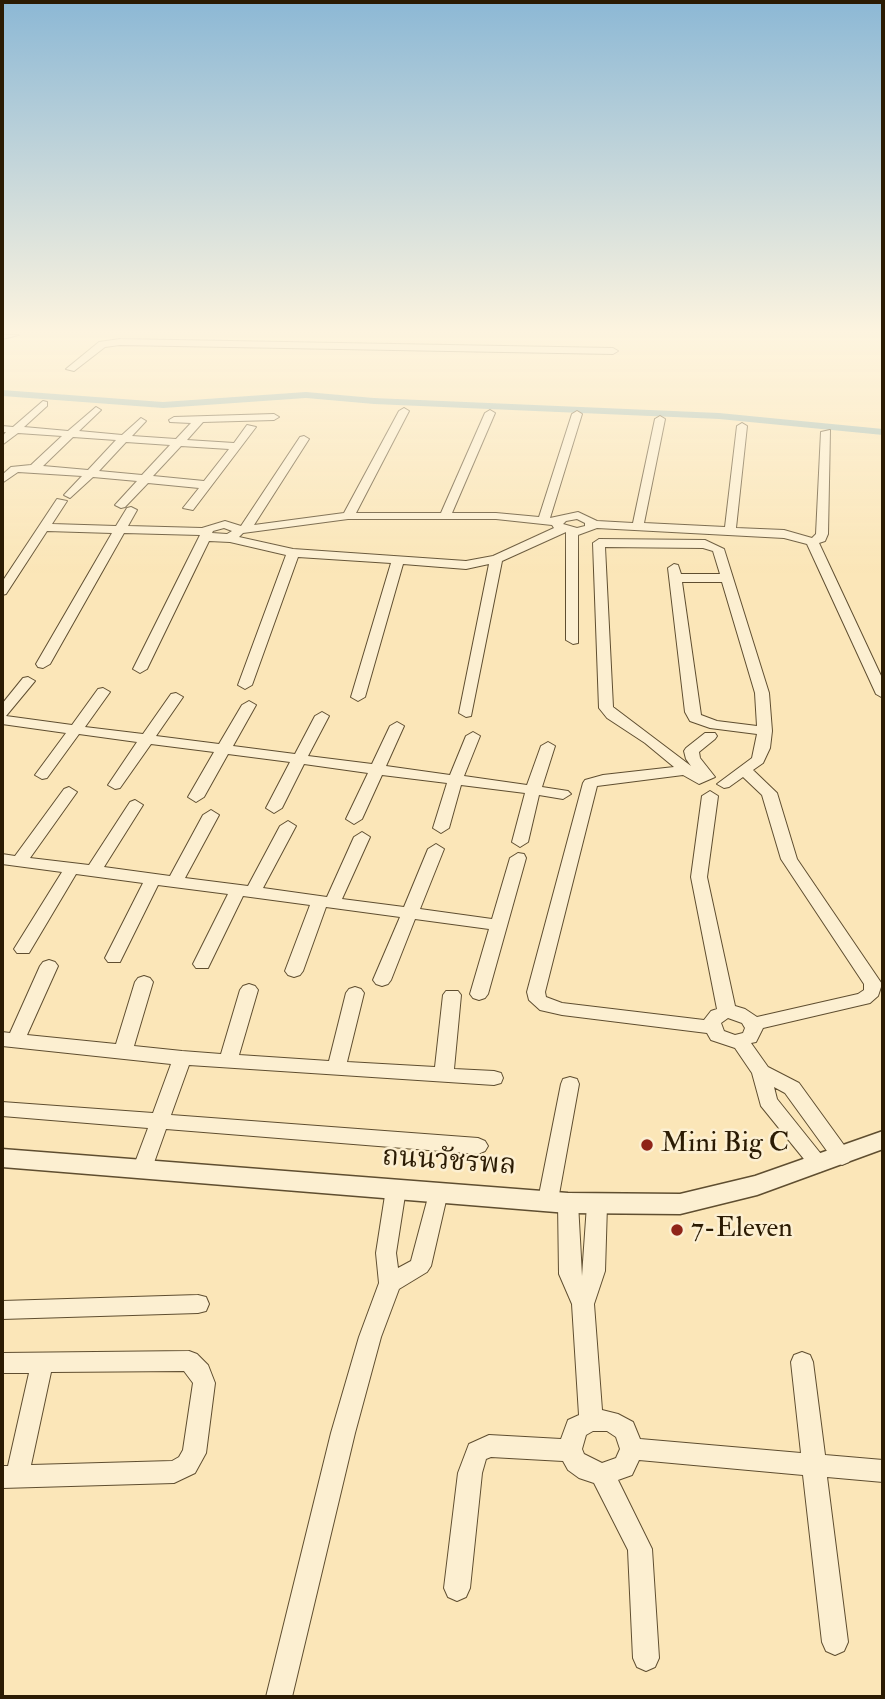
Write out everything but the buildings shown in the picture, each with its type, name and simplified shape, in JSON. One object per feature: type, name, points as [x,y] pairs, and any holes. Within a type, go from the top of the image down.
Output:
[{"type":"street","points":[[2,442],[32,414]]},
{"type":"street","points":[[34,468],[92,414]]},
{"type":"street","points":[[348,516],[402,414]]},
{"type":"street","points":[[444,516],[489,414]]},
{"type":"street","points":[[544,520],[577,414]]},
{"type":"street","points":[[174,420],[274,417]]},
{"type":"street","points":[[638,526],[660,419]]},
{"type":"street","points":[[43,664],[120,529],[126,507],[146,478],[199,420]]},
{"type":"street","points":[[2,591],[66,498],[141,421]]},
{"type":"street","points":[[730,531],[742,426]]},
{"type":"street","points":[[189,508],[251,427]]},
{"type":"street","points":[[2,429],[176,444],[237,446]]},
{"type":"street","points":[[812,542],[821,538],[822,534],[826,432]]},
{"type":"street","points":[[239,532],[304,439]]},
{"type":"street","points":[[2,467],[90,472],[206,485]]},
{"type":"street","points":[[2,480],[15,469]]},
{"type":"street","points":[[44,527],[206,534],[212,538],[348,516],[444,516],[544,520],[585,530],[593,524],[802,537],[812,542],[883,694]]},
{"type":"street","points":[[573,640],[564,527],[566,516],[586,517],[593,524]]},
{"type":"street","points":[[239,532],[293,554],[466,565],[496,559],[564,527]]},
{"type":"street","points":[[140,669],[206,534]]},
{"type":"street","points":[[697,776],[606,708],[597,547],[599,543],[606,541],[714,546],[718,549],[762,693],[765,731],[763,748],[758,760],[724,784],[697,776],[603,779],[590,783],[536,992],[538,1000],[554,1008],[712,1027],[722,1038],[740,1041],[750,1037],[752,1024]]},
{"type":"street","points":[[245,685],[293,554]]},
{"type":"street","points":[[466,713],[496,559]]},
{"type":"street","points":[[358,697],[398,560]]},
{"type":"street","points":[[728,578],[675,573],[695,718],[715,725],[765,731]]},
{"type":"street","points":[[2,713],[28,681]]},
{"type":"street","points":[[42,775],[103,692]]},
{"type":"street","points":[[115,785],[176,697]]},
{"type":"street","points":[[196,797],[249,705]]},
{"type":"street","points":[[274,808],[322,716]]},
{"type":"street","points":[[2,720],[563,794]]},
{"type":"street","points":[[354,819],[397,726]]},
{"type":"street","points":[[710,736],[691,751],[697,776],[696,790],[710,796],[724,793],[724,784]]},
{"type":"street","points":[[441,828],[473,737]]},
{"type":"street","points":[[479,994],[533,790],[548,746]]},
{"type":"street","points":[[745,771],[769,793],[789,859],[873,984],[872,992],[864,999],[752,1024]]},
{"type":"street","points":[[19,861],[69,792]]},
{"type":"street","points":[[710,796],[699,877],[727,1012]]},
{"type":"street","points":[[94,871],[135,804]]},
{"type":"street","points":[[175,882],[211,815]]},
{"type":"street","points":[[202,964],[288,826]]},
{"type":"street","points":[[294,971],[326,902],[362,837]]},
{"type":"street","points":[[382,981],[436,849]]},
{"type":"street","points":[[2,859],[499,925]]},
{"type":"street","points":[[23,949],[72,868]]},
{"type":"street","points":[[114,958],[153,879]]},
{"type":"street","points":[[48,966],[9,1040],[182,1058],[494,1078]]},
{"type":"street","points":[[123,1052],[144,982]]},
{"type":"street","points":[[228,1060],[249,990]]},
{"type":"street","points":[[336,1069],[355,993]]},
{"type":"street","points":[[444,1073],[452,995]]},
{"type":"street","points":[[712,1027],[714,1019],[727,1012],[739,1013],[752,1024]]},
{"type":"street","points":[[740,1041],[761,1072],[792,1088],[831,1160]]},
{"type":"street","points":[[144,1168],[182,1058]]},
{"type":"street","points":[[570,1084],[558,1202],[570,1273],[583,1304],[591,1420]]},
{"type":"street","points":[[2,1110],[478,1146]]},
{"type":"street","name":"ถนนวัชรพล","points":[[2,1158],[597,1205],[680,1204],[757,1185],[883,1140]]},
{"type":"street","points":[[279,1697],[343,1433],[370,1337],[390,1283],[386,1254],[396,1189]]},
{"type":"street","points":[[390,1283],[420,1266],[438,1192]]},
{"type":"street","points":[[583,1304],[594,1271],[597,1205]]},
{"type":"street","points":[[2,1310],[198,1304]]},
{"type":"street","points":[[2,1363],[189,1361],[200,1372],[204,1383],[194,1453],[187,1465],[174,1472],[9,1477],[41,1363]]},
{"type":"street","points":[[802,1362],[835,1642]]},
{"type":"street","points":[[591,1420],[610,1421],[625,1430],[632,1449],[624,1467],[602,1474],[587,1470],[576,1462],[570,1450],[576,1429],[591,1420]]},
{"type":"street","points":[[457,1588],[470,1473],[477,1452],[489,1446],[570,1450]]},
{"type":"street","points":[[632,1449],[883,1471]]},
{"type":"street","points":[[602,1474],[640,1549],[646,1658]]},
{"type":"waterway","points":[[680,414],[883,432]]},
{"type":"place","name":"Mini Big C","points":[[647,1145]]},
{"type":"place","name":"7-Eleven","points":[[677,1230]]}]
